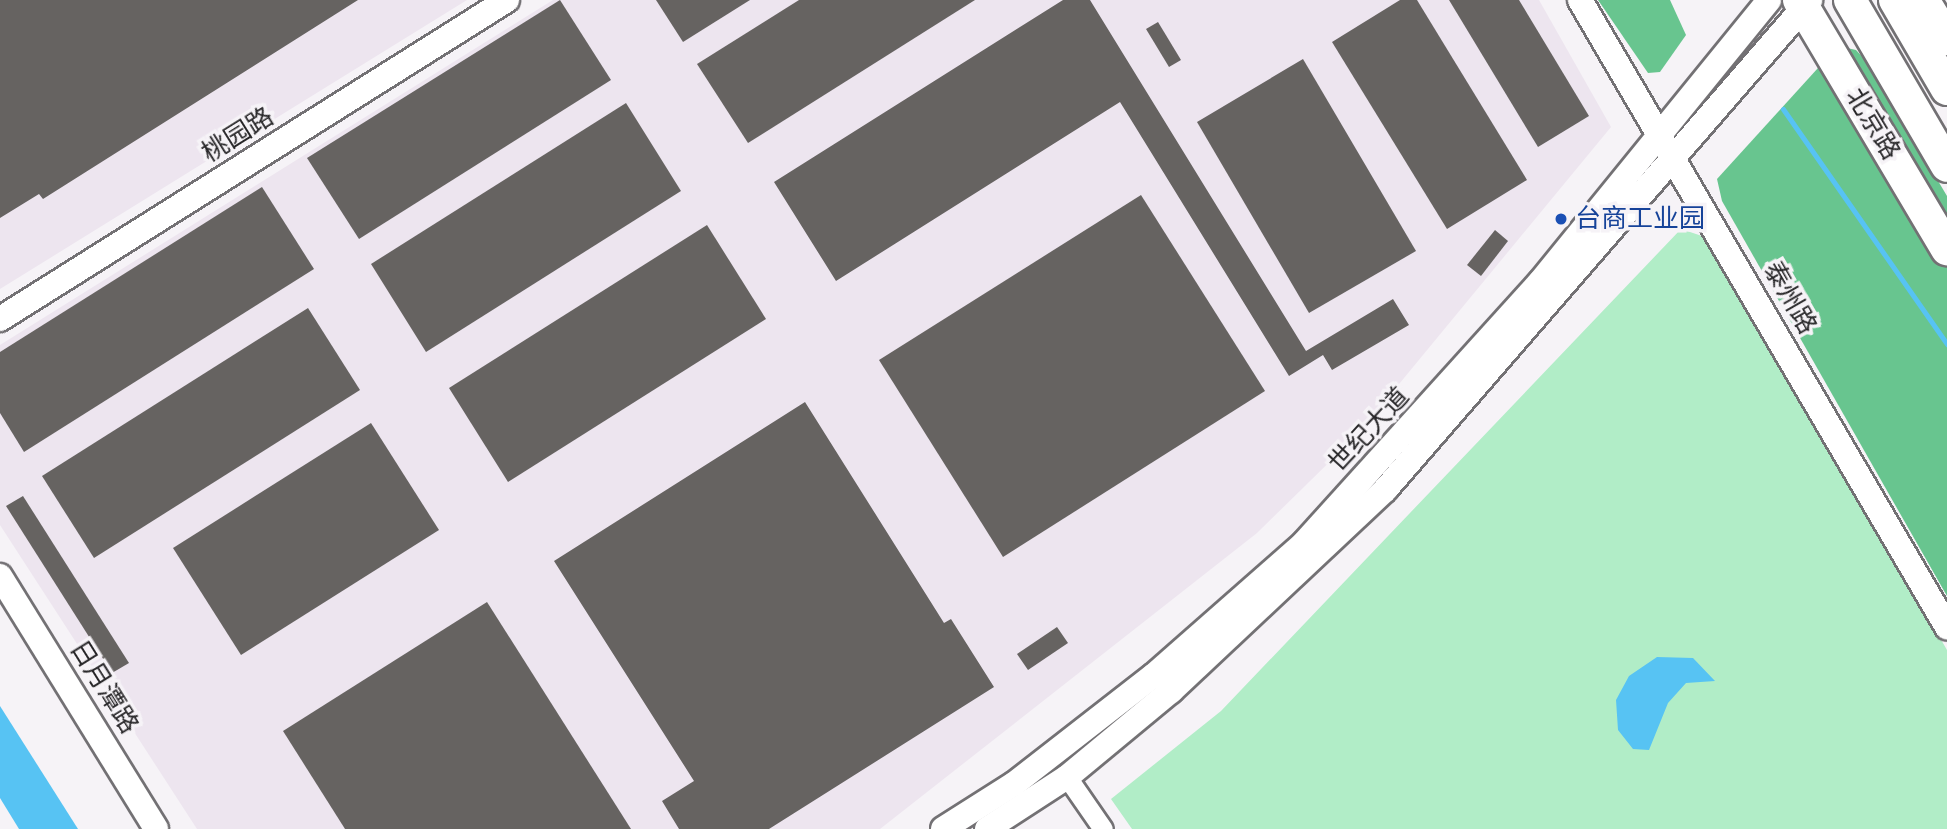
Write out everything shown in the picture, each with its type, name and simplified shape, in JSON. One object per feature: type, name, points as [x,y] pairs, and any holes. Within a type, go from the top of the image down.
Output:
[{"type":"main road","points":[[1850,0],[1947,166]]},
{"type":"main road","points":[[1895,0],[1947,89]]},
{"type":"main road","points":[[1923,0],[1947,39]]},
{"type":"main road","name":"北京路","points":[[1804,2],[1947,249]]},
{"type":"street","name":"桃园路","points":[[0,319],[508,0]]},
{"type":"street","name":"泰州路","points":[[1580,0],[1947,627]]},
{"type":"street","name":"世纪大道","points":[[943,829],[1014,784],[1144,682],[1304,543],[1540,282],[1658,132],[1769,0]]},
{"type":"street","name":"世纪大道","points":[[987,829],[1068,777],[1171,691],[1385,490],[1674,157],[1804,2]]},
{"type":"street","name":"日月潭路","points":[[0,576],[156,829]]},
{"type":"street","points":[[1068,777],[1103,829]]},
{"type":"shaded area","points":[[0,0],[467,0],[0,289]]},
{"type":"shaded area","points":[[553,0],[1539,0],[1611,127],[1357,435],[1257,533],[880,829],[197,829],[0,525],[0,345]]},
{"type":"green space","points":[[1598,0],[1670,0],[1686,35],[1660,72],[1648,73]]},
{"type":"green space","points":[[1838,46],[1856,50],[1868,63],[1947,196],[1947,596],[1722,201],[1717,179]]},
{"type":"green space","points":[[1681,229],[1711,239],[1947,650],[1947,829],[1132,829],[1111,799],[1221,711]]},
{"type":"water","points":[[1657,657],[1693,658],[1715,681],[1686,683],[1668,703],[1649,750],[1633,749],[1618,730],[1616,700],[1629,676]]},
{"type":"water","points":[[0,706],[78,829],[19,829],[0,798]]},
{"type":"building","points":[[0,0],[358,0],[43,199],[39,194],[0,218]]},
{"type":"building","points":[[560,0],[611,80],[359,239],[307,158]]},
{"type":"building","points":[[656,0],[750,0],[683,42]]},
{"type":"building","points":[[799,0],[975,0],[748,143],[697,64]]},
{"type":"building","points":[[1063,0],[1090,0],[1306,351],[1393,299],[1409,325],[1332,370],[1323,355],[1289,376],[1120,102],[836,281],[774,182]]},
{"type":"building","points":[[1400,0],[1417,0],[1527,180],[1447,229],[1332,42]]},
{"type":"building","points":[[1449,0],[1519,0],[1589,116],[1538,147]]},
{"type":"building","points":[[1158,22],[1181,60],[1169,67],[1146,29]]},
{"type":"building","points":[[1303,59],[1416,251],[1309,313],[1197,122]]},
{"type":"building","points":[[626,103],[681,191],[426,352],[371,264]]},
{"type":"building","points":[[262,187],[314,269],[24,452],[0,413],[0,352]]},
{"type":"building","points":[[1141,195],[1265,391],[1003,557],[879,360]]},
{"type":"building","points":[[707,225],[766,319],[508,482],[449,388]]},
{"type":"building","points":[[1495,230],[1508,241],[1481,276],[1467,265]]},
{"type":"building","points":[[308,308],[360,390],[94,558],[42,476]]},
{"type":"building","points":[[805,402],[944,623],[951,619],[994,687],[769,829],[679,829],[662,801],[694,781],[554,561]]},
{"type":"building","points":[[371,423],[439,530],[241,655],[173,548]]},
{"type":"building","points":[[23,496],[129,663],[112,673],[6,506]]},
{"type":"building","points":[[487,602],[631,829],[345,829],[283,731]]},
{"type":"building","points":[[1057,627],[1068,643],[1028,670],[1017,654]]},
{"type":"waterway","points":[[1783,109],[1947,344]]},
{"type":"place","name":"台商工业园","points":[[1561,219]]}]
